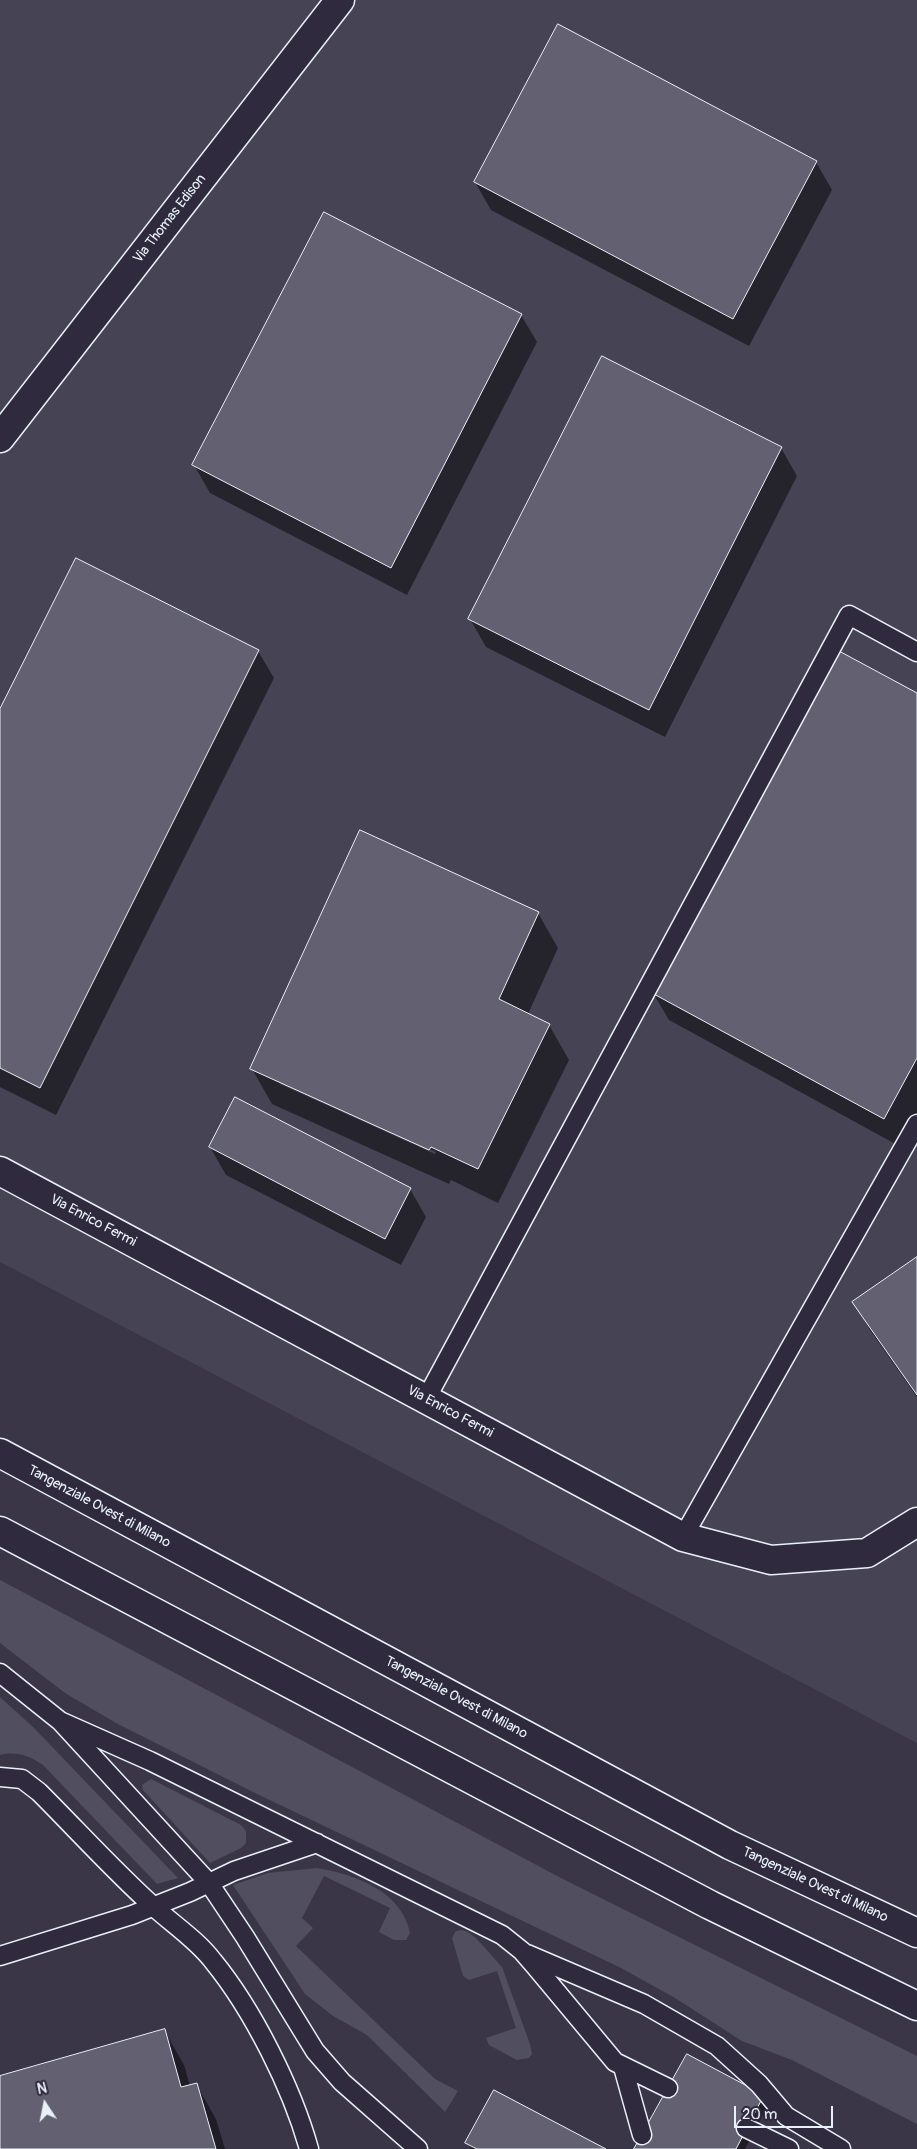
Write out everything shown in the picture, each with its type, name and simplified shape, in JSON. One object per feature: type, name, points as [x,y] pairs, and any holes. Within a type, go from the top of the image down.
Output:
[{"type":"main road","name":"Via Thomas Edison","points":[[0,438],[340,0]]},
{"type":"main road","name":"Via Enrico Fermi","points":[[0,1171],[683,1537],[771,1560],[867,1553],[917,1522]]},
{"type":"main road","name":"Tangenziale Ovest di Milano","points":[[0,1453],[730,1845],[917,1933]]},
{"type":"main road","points":[[0,1531],[710,1905],[917,2006]]},
{"type":"lane","points":[[426,1399],[849,615],[917,652]]},
{"type":"lane","points":[[683,1537],[917,1124]]},
{"type":"lane","points":[[0,1673],[60,1721],[209,1884],[245,1937],[316,2051],[342,2082],[418,2149]]},
{"type":"lane","points":[[60,1721],[150,1762],[502,1935],[522,1951],[614,2062],[668,2088]]},
{"type":"lane","points":[[0,1776],[22,1779],[39,1792],[154,1907],[194,1941],[224,1974],[257,2027],[288,2088],[309,2149]]},
{"type":"lane","points":[[0,1956],[154,1907],[209,1884],[234,1871],[317,1843]]},
{"type":"lane","points":[[522,1951],[644,2004],[717,2046],[760,2084],[786,2116],[841,2149]]},
{"type":"lane","points":[[623,2067],[642,2135]]},
{"type":"lane","points":[[746,2128],[789,2149]]},
{"type":"shaded area","points":[[0,0],[917,0],[917,1743],[0,1262]]},
{"type":"shaded area","points":[[0,1580],[561,1878],[917,2056],[917,2124],[792,2060],[742,2041],[675,1998],[621,1968],[253,1792],[116,1723],[65,1693],[0,1643]]},
{"type":"shaded area","points":[[0,1697],[33,1727],[178,1878],[157,1884],[43,1765],[23,1755],[0,1755]]},
{"type":"shaded area","points":[[151,1779],[241,1825],[246,1831],[246,1843],[241,1848],[210,1863],[143,1790],[142,1785]]},
{"type":"shaded area","points":[[317,1868],[361,1880],[387,1896],[405,1918],[410,1933],[406,1940],[394,1940],[379,1932],[390,1908],[324,1876],[302,1918],[313,1928],[296,1946],[435,2079],[458,2091],[445,2112],[367,2035],[333,2016],[305,1994],[233,1885],[268,1873]]},
{"type":"shaded area","points":[[462,1930],[476,1938],[502,1967],[530,2044],[532,2054],[529,2058],[517,2060],[489,2045],[486,2038],[516,2028],[497,1971],[469,1980],[463,1976],[452,1938],[456,1931]]},
{"type":"building","points":[[558,24],[817,161],[733,319],[474,182]]},
{"type":"building","points":[[324,212],[522,314],[391,568],[192,465]]},
{"type":"building","points":[[602,356],[782,447],[649,710],[468,619]]},
{"type":"building","points":[[76,558],[259,650],[40,1088],[0,1068],[0,709]]},
{"type":"building","points":[[839,651],[917,693],[917,1058],[884,1119],[652,993]]},
{"type":"building","points":[[360,830],[539,912],[499,999],[550,1024],[478,1169],[431,1147],[429,1150],[250,1069]]},
{"type":"building","points":[[235,1097],[411,1188],[385,1239],[209,1147]]},
{"type":"building","points":[[917,1257],[917,1395],[852,1302]]},
{"type":"building","points":[[165,2029],[181,2087],[197,2083],[216,2149],[0,2149],[0,2076]]},
{"type":"building","points":[[687,2054],[764,2095],[736,2149],[634,2149]]},
{"type":"building","points":[[494,2090],[606,2149],[477,2149],[465,2143]]}]
